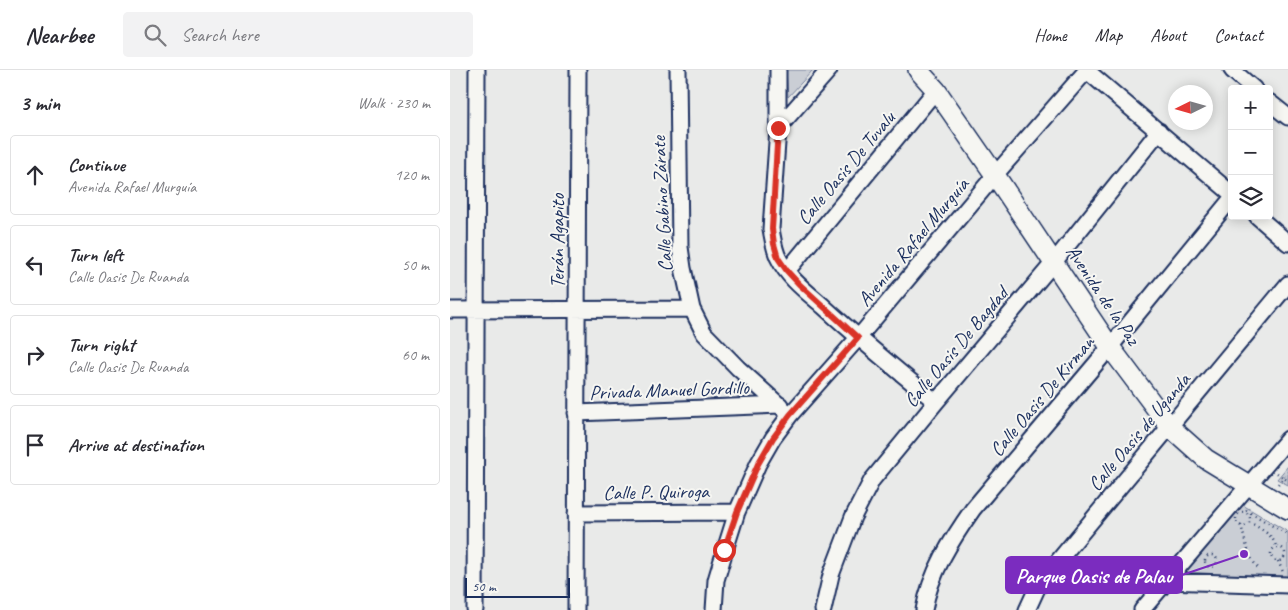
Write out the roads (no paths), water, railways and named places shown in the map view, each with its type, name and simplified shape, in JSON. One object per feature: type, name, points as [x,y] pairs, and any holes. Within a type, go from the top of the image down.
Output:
[{"type":"main road","name":"Avenida de la Paz","points":[[918,70],[936,90],[1110,347],[1170,427],[1206,459],[1288,509]]},
{"type":"street","points":[[475,610],[477,70]]},
{"type":"street","name":"Terán Agapito","points":[[576,413],[578,70]]},
{"type":"street","name":"Calle Gabino Zárate","points":[[678,70],[680,247],[692,310],[704,333],[710,340],[785,410]]},
{"type":"street","points":[[778,70],[778,128],[772,229],[778,258],[799,284],[858,338],[936,402]]},
{"type":"street","points":[[778,128],[829,70]]},
{"type":"street","points":[[1086,70],[1228,191]]},
{"type":"street","name":"Avenida Rafael Murguía","points":[[714,610],[716,580],[737,512],[785,410],[858,338],[1086,70]]},
{"type":"street","points":[[1232,70],[1249,85]]},
{"type":"street","name":"Calle Oasis De Tuvalu","points":[[787,271],[936,90]]},
{"type":"street","points":[[1273,105],[1288,117]]},
{"type":"street","name":"Calle Oasis De Bagdad","points":[[824,610],[831,575],[853,517],[872,480],[1054,262],[1158,131]]},
{"type":"street","name":"Calle Oasis De Kirman","points":[[924,610],[925,600],[935,573],[954,536],[973,509],[1110,347],[1228,203]]},
{"type":"street","points":[[1262,220],[1288,243]]},
{"type":"street","name":"Calle Oasis de Uganda","points":[[1027,610],[1039,584],[1288,284]]},
{"type":"street","points":[[450,310],[692,310]]},
{"type":"street","name":"Privada Manuel Gordillo","points":[[576,610],[576,413],[785,410]]},
{"type":"street","points":[[1142,610],[1288,439]]},
{"type":"street","name":"Calle P. Quiroga","points":[[576,513],[737,512]]},
{"type":"street","points":[[1166,581],[1286,579]]},
{"type":"place","name":"Parque Oasis de Palau","points":[[1244,554]]}]
